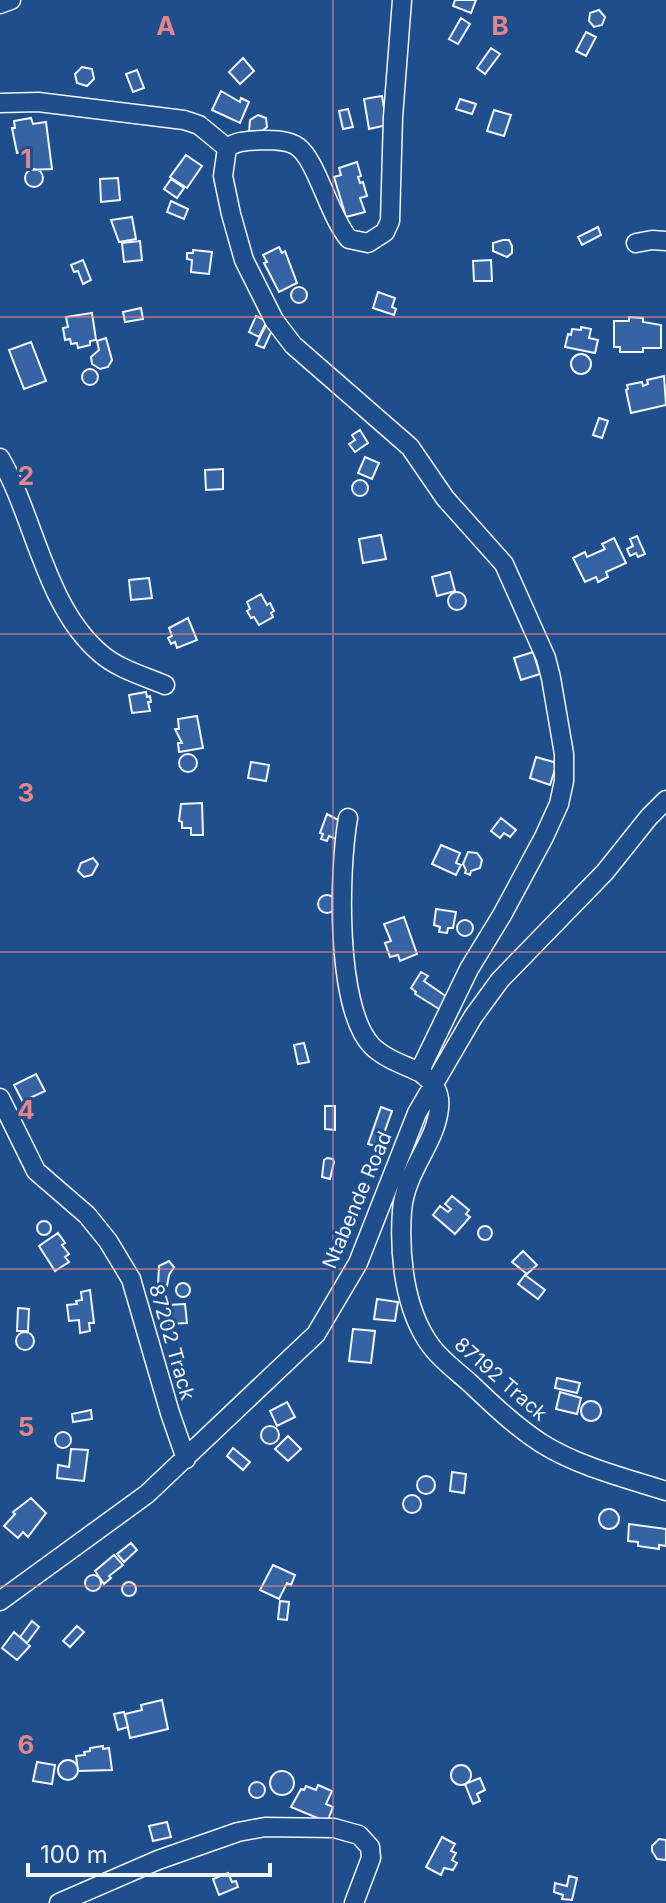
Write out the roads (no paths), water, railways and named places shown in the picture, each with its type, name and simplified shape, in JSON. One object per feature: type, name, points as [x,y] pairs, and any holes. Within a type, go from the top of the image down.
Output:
[{"type":"street","points":[[0,4],[11,0]]},
{"type":"street","points":[[227,148],[242,141],[285,141],[297,145],[307,156],[339,227],[349,239],[368,243],[385,232],[390,221],[393,117],[402,0]]},
{"type":"street","points":[[0,103],[38,102],[184,120],[210,132],[227,148]]},
{"type":"street","points":[[227,148],[223,176],[231,214],[244,260],[274,320],[293,345],[410,447],[445,498],[504,564],[546,658],[551,678],[564,754],[564,781],[559,804],[434,1039],[428,1078],[373,1047],[354,1016],[344,949],[341,875],[348,818]]},
{"type":"street","points":[[636,243],[666,241]]},
{"type":"street","points":[[0,458],[45,565],[74,624],[113,663],[165,685]]},
{"type":"street","name":"Ntabende Road","points":[[0,1601],[147,1494],[316,1334],[358,1263],[428,1078],[500,980],[605,872],[666,800]]},
{"type":"street","name":"87192 Track","points":[[428,1078],[438,1096],[439,1111],[407,1184],[402,1209],[401,1249],[406,1282],[417,1319],[431,1347],[509,1419],[542,1444],[621,1477],[666,1491]]},
{"type":"street","name":"87202 Track","points":[[0,1098],[36,1171],[87,1215],[108,1241],[131,1279],[186,1459]]},
{"type":"street","points":[[59,1903],[171,1855],[238,1832],[265,1827],[334,1828],[359,1835],[370,1847],[371,1858],[354,1903]]}]
